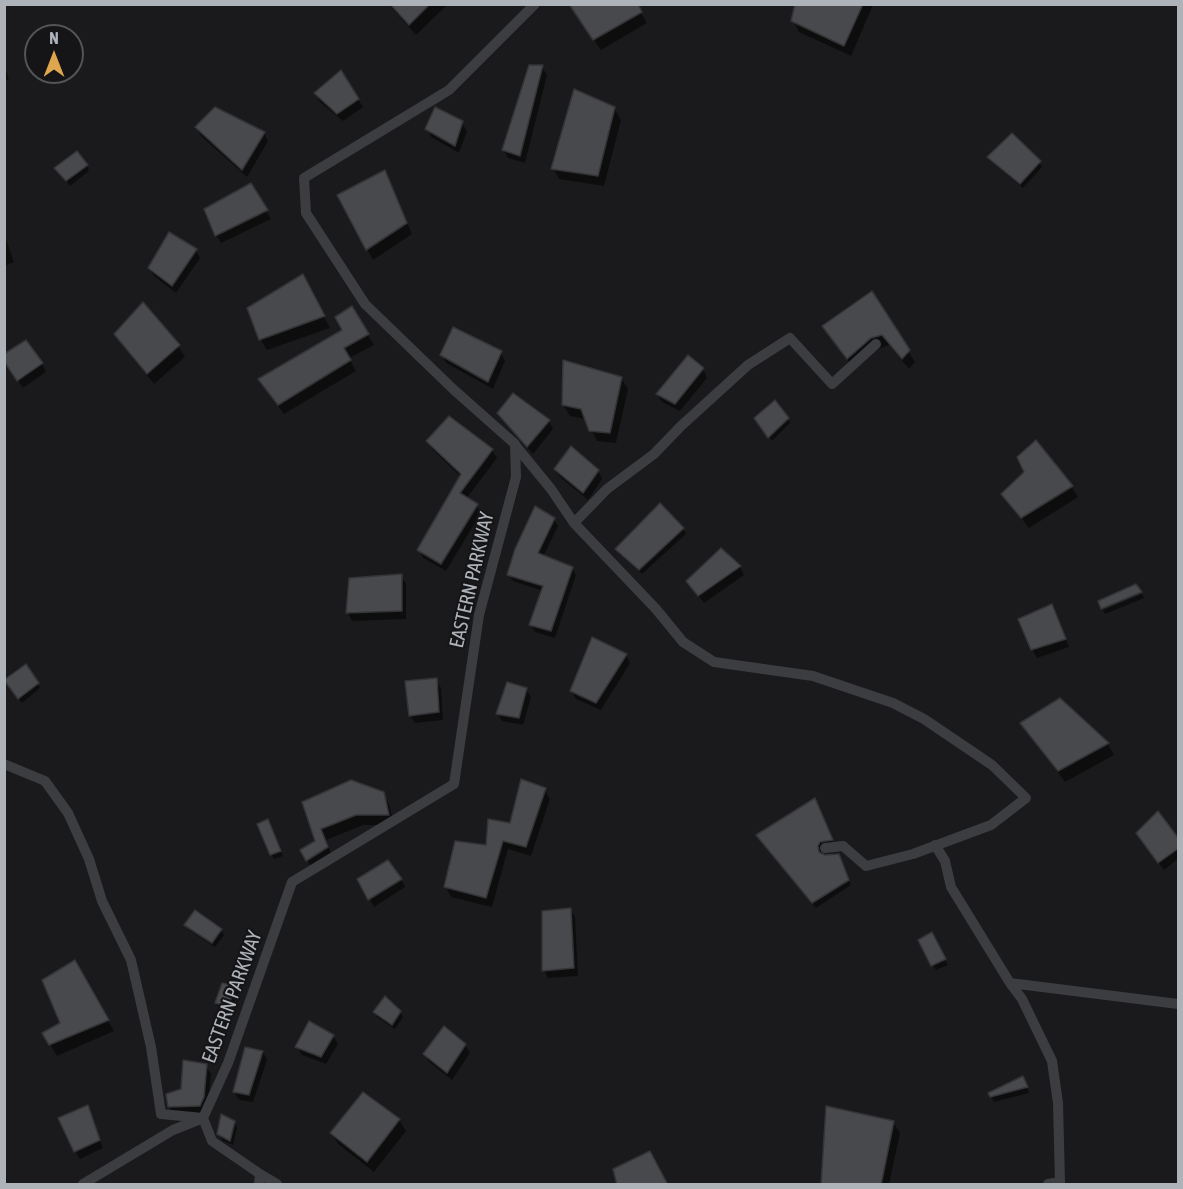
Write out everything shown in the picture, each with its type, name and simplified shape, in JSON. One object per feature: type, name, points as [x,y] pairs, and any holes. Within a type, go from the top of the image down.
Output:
[{"type":"street","points":[[535,4],[449,90],[304,178],[306,213],[364,304],[453,389],[515,444],[551,489],[574,523],[656,609],[683,642],[714,662],[813,676],[893,703],[924,719],[992,765],[1026,798],[991,825],[913,854],[866,866],[843,846],[825,848]]},
{"type":"street","points":[[574,523],[607,489],[654,454],[748,365],[790,338],[832,384],[876,344]]},
{"type":"street","name":"EASTERN PARKWAY","points":[[203,1118],[228,1064],[292,882],[454,784],[480,615],[516,477],[515,444]]},
{"type":"street","points":[[4,764],[45,781],[68,813],[89,859],[102,902],[131,960],[152,1047],[160,1114],[203,1118]]},
{"type":"street","points":[[935,845],[945,861],[951,887],[1022,999],[1052,1061],[1058,1103],[1060,1182],[1048,1185]]},
{"type":"street","points":[[1010,983],[1179,1004]]},
{"type":"street","points":[[203,1118],[212,1140],[259,1179],[277,1185]]},
{"type":"street","points":[[83,1185],[172,1130],[203,1118]]},
{"type":"building","points":[[390,4],[430,4],[409,25]]},
{"type":"building","points":[[569,4],[638,4],[642,12],[593,40]]},
{"type":"building","points":[[795,4],[863,4],[844,46],[791,21]]},
{"type":"building","points":[[529,65],[543,65],[520,156],[502,150]]},
{"type":"building","points":[[341,70],[359,99],[337,114],[314,93]]},
{"type":"building","points":[[574,89],[615,107],[598,176],[551,169]]},
{"type":"building","points":[[215,107],[265,132],[242,170],[195,127]]},
{"type":"building","points":[[435,107],[463,121],[455,146],[425,129]]},
{"type":"building","points":[[1012,133],[1041,161],[1020,184],[987,157]]},
{"type":"building","points":[[77,151],[88,165],[66,181],[54,168]]},
{"type":"building","points":[[385,170],[407,223],[366,250],[337,195]]},
{"type":"building","points":[[251,183],[268,210],[215,236],[204,209]]},
{"type":"building","points":[[169,232],[197,249],[172,286],[148,268]]},
{"type":"building","points":[[303,274],[325,316],[259,340],[247,308]]},
{"type":"building","points":[[872,291],[910,350],[902,359],[882,335],[871,338],[847,359],[822,326]]},
{"type":"building","points":[[143,302],[180,345],[147,374],[114,334]]},
{"type":"building","points":[[352,306],[369,334],[344,348],[351,360],[278,405],[258,379],[342,330],[335,317]]},
{"type":"building","points":[[453,327],[502,351],[488,382],[440,355]]},
{"type":"building","points":[[26,340],[43,363],[17,381],[4,361],[4,354]]},
{"type":"building","points":[[688,355],[704,368],[675,404],[656,394]]},
{"type":"building","points":[[563,360],[622,377],[610,433],[589,431],[581,409],[562,405]]},
{"type":"building","points":[[513,393],[550,420],[527,447],[497,413]]},
{"type":"building","points":[[775,400],[789,418],[768,438],[754,418]]},
{"type":"building","points":[[449,416],[493,449],[460,493],[478,504],[441,564],[417,550],[461,474],[426,441]]},
{"type":"building","points":[[1036,440],[1073,486],[1021,518],[1001,494],[1024,472],[1017,457]]},
{"type":"building","points":[[571,446],[599,470],[583,493],[554,469]]},
{"type":"building","points":[[660,503],[684,528],[639,570],[615,549]]},
{"type":"building","points":[[535,506],[555,518],[538,553],[573,567],[551,631],[529,625],[543,586],[507,575],[515,549]]},
{"type":"building","points":[[721,548],[741,566],[698,596],[686,581]]},
{"type":"building","points":[[402,574],[402,611],[346,613],[349,578]]},
{"type":"building","points":[[1136,584],[1142,592],[1101,609],[1098,601]]},
{"type":"building","points":[[1052,604],[1066,639],[1031,650],[1018,619]]},
{"type":"building","points":[[592,637],[627,654],[596,703],[570,691]]},
{"type":"building","points":[[26,664],[39,683],[18,699],[4,680]]},
{"type":"building","points":[[437,678],[439,712],[409,716],[405,681]]},
{"type":"building","points":[[507,682],[527,688],[519,718],[496,714]]},
{"type":"building","points":[[1060,698],[1109,743],[1058,771],[1020,723]]},
{"type":"building","points":[[521,779],[546,788],[526,847],[503,841],[486,898],[444,887],[455,841],[486,845],[488,819],[510,823]]},
{"type":"building","points":[[351,780],[384,792],[389,815],[356,815],[321,829],[328,847],[306,861],[300,850],[315,841],[302,802]]},
{"type":"building","points":[[815,798],[833,840],[820,842],[819,852],[825,855],[839,854],[849,880],[812,903],[756,835]]},
{"type":"building","points":[[1158,811],[1179,839],[1179,848],[1158,863],[1136,833]]},
{"type":"building","points":[[268,819],[281,851],[270,855],[257,824]]},
{"type":"building","points":[[388,860],[402,879],[368,900],[357,879]]},
{"type":"building","points":[[571,908],[574,968],[542,971],[542,911]]},
{"type":"building","points":[[195,910],[222,929],[212,943],[184,925]]},
{"type":"building","points":[[932,932],[946,959],[931,966],[918,940]]},
{"type":"building","points":[[75,960],[109,1020],[49,1045],[42,1033],[60,1023],[42,980]]},
{"type":"building","points":[[222,983],[236,986],[228,1007],[215,1003]]},
{"type":"building","points":[[385,996],[401,1011],[392,1025],[373,1012]]},
{"type":"building","points":[[309,1021],[334,1035],[321,1057],[295,1047]]},
{"type":"building","points":[[444,1026],[466,1044],[447,1073],[423,1054]]},
{"type":"building","points":[[245,1047],[263,1051],[249,1095],[233,1092]]},
{"type":"building","points":[[183,1060],[207,1064],[204,1097],[200,1106],[168,1107],[166,1094],[181,1089]]},
{"type":"building","points":[[1023,1076],[1028,1087],[990,1097],[988,1093]]},
{"type":"building","points":[[363,1092],[400,1119],[367,1162],[330,1133]]},
{"type":"building","points":[[88,1105],[100,1140],[74,1152],[58,1118]]},
{"type":"building","points":[[826,1106],[894,1121],[881,1185],[821,1185]]},
{"type":"building","points":[[221,1114],[235,1121],[230,1141],[217,1134]]},
{"type":"building","points":[[650,1151],[668,1185],[617,1185],[613,1169]]}]
